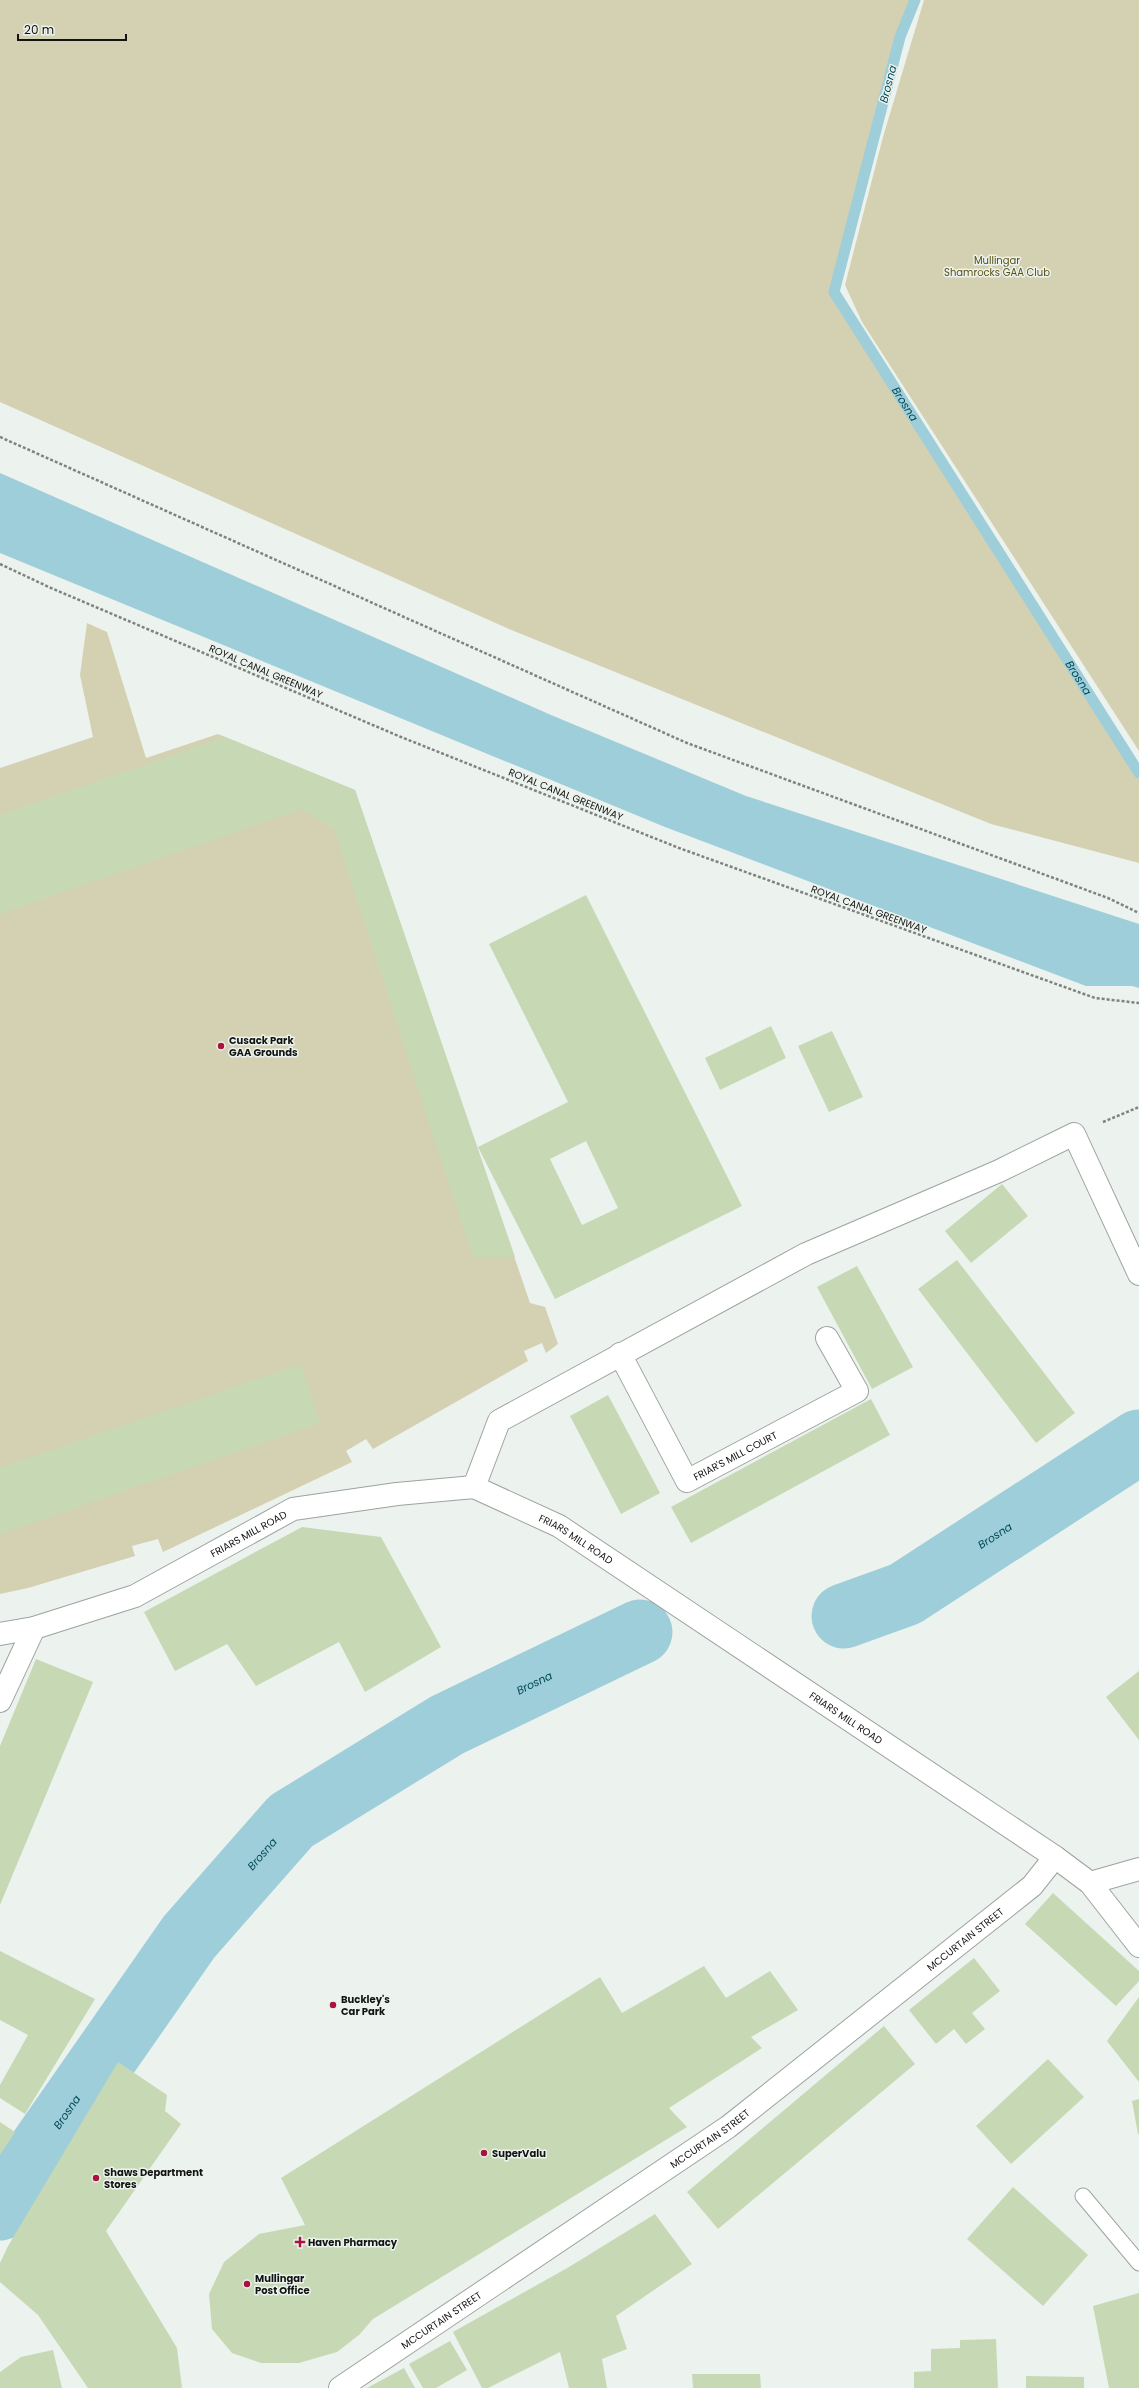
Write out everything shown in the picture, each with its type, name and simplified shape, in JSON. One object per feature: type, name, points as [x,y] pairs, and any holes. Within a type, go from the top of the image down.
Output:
[{"type":"street","points":[[474,1487],[499,1421],[806,1254],[999,1171],[1074,1134],[1139,1274]]},
{"type":"street","name":"FRIAR'S MILL COURT","points":[[620,1354],[687,1481],[857,1391],[827,1338]]},
{"type":"street","name":"FRIARS MILL ROAD","points":[[0,1634],[34,1628],[134,1596],[293,1509],[397,1494],[474,1487],[559,1526],[1055,1857],[1090,1883]]},
{"type":"street","points":[[0,1702],[34,1628]]},
{"type":"street","name":"MCCURTAIN STREET","points":[[340,2388],[728,2127],[1032,1886],[1055,1857]]},
{"type":"street","points":[[1139,1869],[1090,1883],[1139,1946]]},
{"type":"lane","points":[[1083,2196],[1139,2263]]},
{"type":"path","points":[[0,437],[687,743],[1108,898],[1139,913]]},
{"type":"path","name":"ROYAL CANAL GREENWAY","points":[[0,564],[51,588],[401,737],[679,848],[850,911],[1095,998],[1138,1002]]},
{"type":"path","points":[[1074,1134],[1139,1107]]},
{"type":"green space","points":[[0,0],[915,0],[900,37],[834,292],[1139,773],[1139,863],[991,824],[509,629],[0,402]]},
{"type":"green space","name":"Mullingar Shamrocks GAA Club","points":[[924,0],[1139,0],[1139,751],[862,322],[845,285],[883,137]]},
{"type":"green space","name":"Cusack Park GAA Grounds","points":[[87,623],[107,632],[146,758],[218,734],[355,790],[530,1303],[545,1307],[558,1344],[546,1353],[542,1343],[524,1351],[528,1361],[373,1449],[366,1439],[346,1451],[352,1462],[163,1552],[158,1539],[132,1546],[135,1556],[28,1588],[0,1594],[0,768],[93,737],[80,675]]},
{"type":"water","points":[[0,473],[551,715],[746,796],[1139,924],[1139,988],[1132,986],[1086,986],[665,827],[0,553]]},
{"type":"building","points":[[225,737],[355,790],[515,1257],[473,1258],[334,829],[301,809],[0,914],[0,815]]},
{"type":"building","points":[[586,895],[742,1206],[555,1299],[478,1147],[568,1102],[489,944]],"holes":[[[586,1141],[618,1208],[582,1225],[550,1159]]]},
{"type":"building","points":[[771,1026],[786,1058],[720,1090],[705,1058]]},
{"type":"building","points":[[832,1031],[863,1097],[829,1112],[798,1046]]},
{"type":"building","points":[[1002,1184],[1028,1216],[971,1263],[945,1231]]},
{"type":"building","points":[[957,1260],[1075,1413],[1036,1443],[918,1289]]},
{"type":"building","points":[[857,1266],[913,1367],[872,1389],[817,1287]]},
{"type":"building","points":[[301,1364],[320,1423],[0,1534],[0,1468]]},
{"type":"building","points":[[608,1395],[660,1493],[621,1514],[570,1416]]},
{"type":"building","points":[[871,1399],[890,1435],[691,1543],[671,1507]]},
{"type":"building","points":[[302,1527],[381,1537],[441,1647],[365,1692],[339,1642],[256,1686],[227,1644],[175,1671],[144,1612]]},
{"type":"building","points":[[36,1659],[93,1682],[0,1905],[0,1746]]},
{"type":"building","points":[[1139,1671],[1139,1740],[1106,1697]]},
{"type":"building","points":[[1053,1893],[1139,1971],[1139,1981],[1116,2006],[1025,1924]]},
{"type":"building","points":[[0,1951],[95,1999],[25,2114],[0,2098],[0,2085],[28,2035],[0,2020]]},
{"type":"building","points":[[974,1958],[1000,1991],[972,2013],[985,2029],[966,2044],[954,2029],[936,2044],[909,2010]]},
{"type":"building","name":"SuperValu","points":[[704,1966],[726,1998],[770,1971],[798,2010],[751,2037],[762,2048],[669,2108],[687,2127],[373,2319],[359,2335],[337,2352],[299,2363],[261,2363],[232,2353],[212,2329],[209,2294],[224,2262],[259,2234],[305,2225],[281,2178],[600,1977],[622,2013]]},
{"type":"building","points":[[1139,1997],[1139,2082],[1107,2041]]},
{"type":"building","points":[[884,2026],[915,2064],[718,2229],[687,2192]]},
{"type":"building","points":[[1048,2059],[1084,2097],[1011,2164],[976,2126]]},
{"type":"building","name":"Shaws Department Stores","points":[[118,2062],[167,2095],[165,2111],[181,2124],[106,2231],[177,2348],[182,2388],[88,2388],[38,2315],[0,2282],[0,2263],[8,2246]]},
{"type":"building","points":[[1139,2099],[1139,2134],[1138,2134],[1132,2101]]},
{"type":"building","points":[[0,2122],[15,2132],[0,2155]]},
{"type":"building","points":[[1013,2187],[1088,2255],[1043,2306],[967,2239]]},
{"type":"building","points":[[655,2214],[692,2264],[616,2316],[627,2349],[602,2359],[607,2388],[569,2388],[560,2352],[488,2388],[482,2388],[453,2332],[569,2267]]},
{"type":"building","points":[[1139,2293],[1139,2388],[1109,2388],[1093,2306]]},
{"type":"building","points":[[996,2339],[998,2388],[914,2388],[914,2372],[931,2371],[931,2349],[960,2348],[960,2340]]},
{"type":"building","points":[[450,2341],[467,2370],[436,2388],[423,2388],[409,2364]]},
{"type":"building","points":[[53,2350],[62,2388],[0,2388],[0,2372],[21,2357]]},
{"type":"building","points":[[404,2368],[415,2388],[367,2388]]},
{"type":"building","points":[[692,2374],[760,2374],[761,2388],[693,2388]]},
{"type":"building","points":[[1026,2376],[1084,2377],[1084,2388],[1026,2388]]},
{"type":"waterway","name":"Brosna","points":[[915,0],[900,37],[834,292],[1139,773]]},
{"type":"waterway","name":"Brosna","points":[[844,1616],[905,1594],[1139,1442]]},
{"type":"waterway","name":"Brosna","points":[[0,2208],[189,1937],[291,1821],[447,1725],[640,1632]]},
{"type":"place","name":"Cusack Park GAA Grounds","points":[[221,1046]]},
{"type":"place","name":"Buckley's Car Park","points":[[333,2005]]},
{"type":"place","name":"SuperValu","points":[[484,2153]]},
{"type":"place","name":"Shaws Department Stores","points":[[96,2178]]},
{"type":"place","name":"Haven Pharmacy","points":[[300,2242]]},
{"type":"place","name":"Mullingar Post Office","points":[[247,2284]]}]
